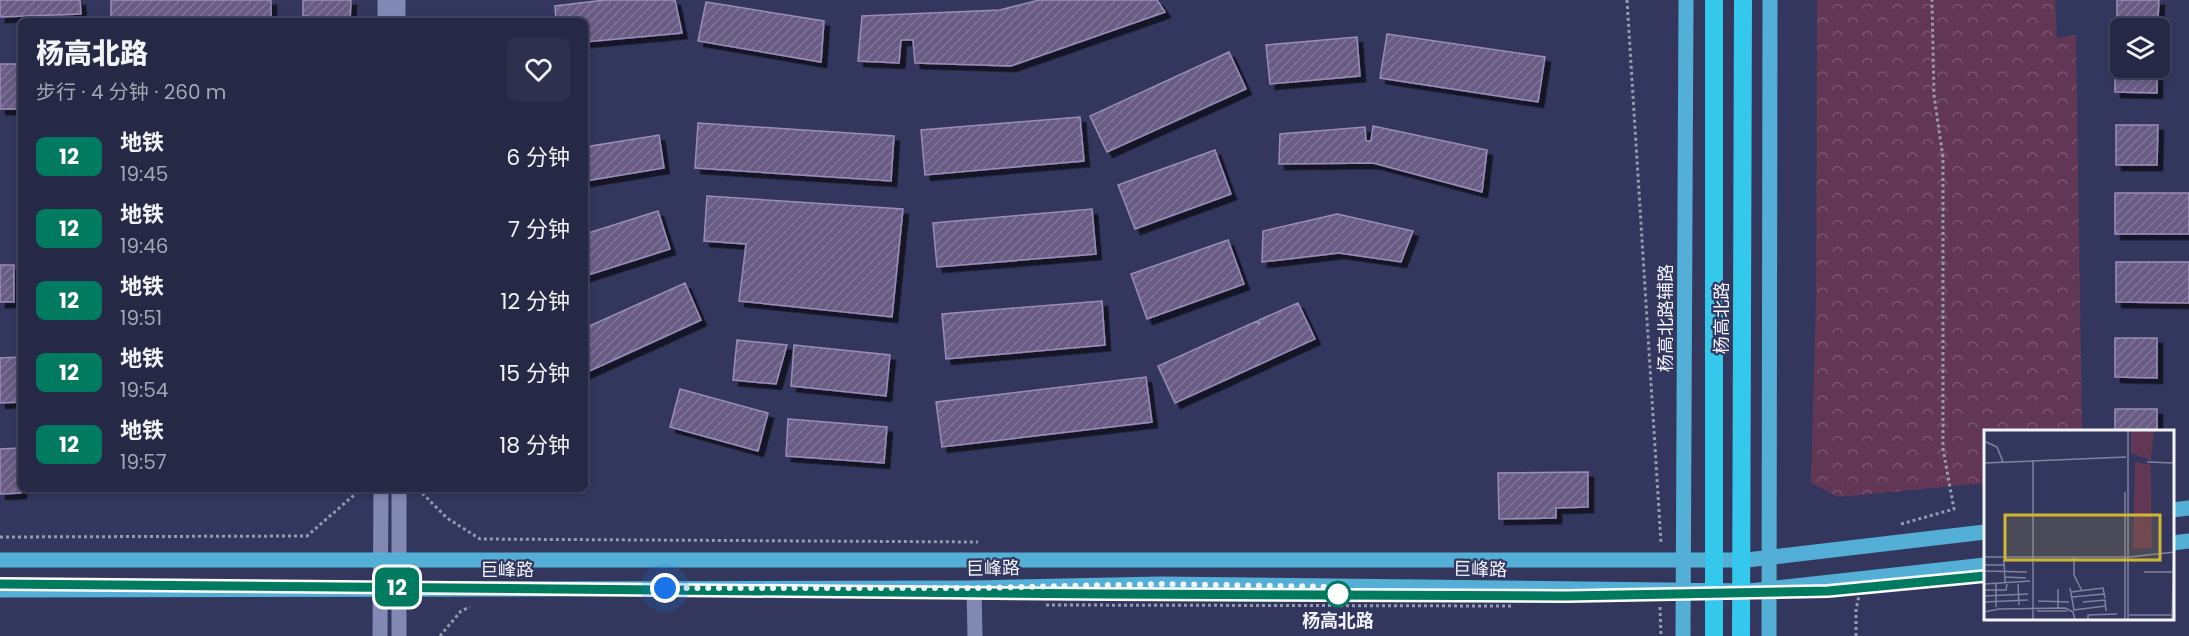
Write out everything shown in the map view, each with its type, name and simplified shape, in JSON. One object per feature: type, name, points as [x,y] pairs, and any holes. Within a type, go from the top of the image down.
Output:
[{"type":"highway","name":"杨高北路","points":[[1714,0],[1714,636]]},
{"type":"highway","name":"杨高北路","points":[[1741,636],[1743,0]]},
{"type":"main road","name":"杨高北路辅路","points":[[1683,636],[1686,0]]},
{"type":"main road","points":[[1768,636],[1770,0]]},
{"type":"main road","points":[[2174,510],[2189,508]]},
{"type":"main road","name":"巨峰路","points":[[0,560],[1747,560],[1984,532]]},
{"type":"main road","points":[[2174,543],[2189,541]]},
{"type":"main road","name":"巨峰路","points":[[0,590],[974,588],[1160,584],[1768,590],[1864,577],[1876,578],[1984,565]]},
{"type":"street","points":[[385,0],[385,18]]},
{"type":"street","points":[[398,0],[398,18]]},
{"type":"street","points":[[380,636],[381,492]]},
{"type":"street","points":[[399,492],[399,636]]},
{"type":"street","points":[[974,588],[975,636]]},
{"type":"path","points":[[1627,0],[1661,560]]},
{"type":"path","points":[[1883,545],[1901,524],[1954,509],[1943,450],[1943,158],[1934,95],[1932,0]]},
{"type":"path","points":[[0,537],[307,536],[358,492]]},
{"type":"path","points":[[421,492],[447,518],[480,538],[980,542]]},
{"type":"path","points":[[1856,636],[1856,609],[1864,577]]},
{"type":"path","points":[[1660,590],[1661,636]]},
{"type":"path","points":[[440,636],[462,611],[475,605]]},
{"type":"path","points":[[1045,605],[1517,606]]},
{"type":"path","points":[[1649,608],[1660,608]]},
{"type":"green space","points":[[1817,0],[2055,0],[2057,38],[2076,35],[2082,430],[1984,430],[1984,483],[1838,497],[1811,483],[1816,301]]},
{"type":"building","points":[[0,0],[80,0],[81,14],[0,17]]},
{"type":"building","points":[[111,0],[271,0],[271,18],[111,18]]},
{"type":"building","points":[[303,0],[351,0],[350,18],[307,18],[303,16]]},
{"type":"building","points":[[605,0],[675,0],[682,33],[588,42],[588,18],[556,18],[555,6]]},
{"type":"building","points":[[1039,0],[1157,0],[1165,12],[1011,66],[915,63],[913,40],[901,40],[899,63],[858,61],[862,16],[1000,10]]},
{"type":"building","points":[[2117,0],[2159,0],[2158,18],[2117,18]]},
{"type":"building","points":[[706,2],[824,21],[821,62],[698,41]]},
{"type":"building","points":[[1387,34],[1545,57],[1538,102],[1380,78]]},
{"type":"building","points":[[1357,37],[1360,76],[1270,84],[1266,45]]},
{"type":"building","points":[[1229,52],[1246,89],[1107,152],[1090,116]]},
{"type":"building","points":[[0,64],[18,64],[18,109],[0,109]]},
{"type":"building","points":[[2115,78],[2157,78],[2157,93],[2115,92]]},
{"type":"building","points":[[1080,117],[1084,161],[925,175],[921,130]]},
{"type":"building","points":[[698,123],[894,136],[891,181],[695,168]]},
{"type":"building","points":[[2116,125],[2158,125],[2157,165],[2116,165]]},
{"type":"building","points":[[1373,126],[1487,150],[1482,192],[1373,163],[1279,164],[1280,134],[1365,127],[1366,141],[1371,141]]},
{"type":"building","points":[[659,135],[664,168],[588,181],[588,147]]},
{"type":"building","points":[[1215,150],[1231,194],[1135,229],[1118,185]]},
{"type":"building","points":[[2115,193],[2189,193],[2189,234],[2115,234]]},
{"type":"building","points":[[707,196],[903,209],[892,317],[739,301],[746,244],[704,241]]},
{"type":"building","points":[[1092,209],[1096,254],[937,267],[933,223]]},
{"type":"building","points":[[658,211],[670,249],[588,275],[588,233]]},
{"type":"building","points":[[1337,214],[1413,231],[1401,262],[1339,253],[1262,262],[1263,231]]},
{"type":"building","points":[[1228,240],[1244,284],[1147,319],[1131,274]]},
{"type":"building","points":[[2116,262],[2189,262],[2189,303],[2116,302]]},
{"type":"building","points":[[0,265],[14,265],[14,302],[0,302]]},
{"type":"building","points":[[685,283],[701,320],[588,372],[588,327]]},
{"type":"building","points":[[1102,301],[1105,345],[946,359],[942,314]]},
{"type":"building","points":[[1298,303],[1315,339],[1175,403],[1158,366],[1257,321],[1259,325],[1259,320]]},
{"type":"building","points":[[2115,338],[2157,338],[2157,378],[2115,377]]},
{"type":"building","points":[[737,340],[787,345],[776,384],[733,380]]},
{"type":"building","points":[[794,345],[890,355],[886,396],[791,386]]},
{"type":"building","points":[[18,357],[18,402],[0,403],[0,358]]},
{"type":"building","points":[[1146,377],[1152,422],[942,447],[936,402]]},
{"type":"building","points":[[680,389],[768,413],[758,451],[670,427]]},
{"type":"building","points":[[2115,409],[2157,409],[2157,430],[2115,430]]},
{"type":"building","points":[[788,419],[887,427],[884,463],[786,456]]},
{"type":"building","points":[[18,448],[18,492],[21,493],[0,494],[0,449]]},
{"type":"building","points":[[1588,472],[1588,507],[1556,508],[1556,518],[1499,519],[1498,473]]},
{"type":"metro line","name":"12","points":[[0,584],[1567,596],[1828,591],[1984,576]]},
{"type":"place","name":"杨高北路","points":[[1338,594]]},
{"type":"route","points":[[665,588],[974,588],[1160,584],[1343,587],[1338,594]]}]
